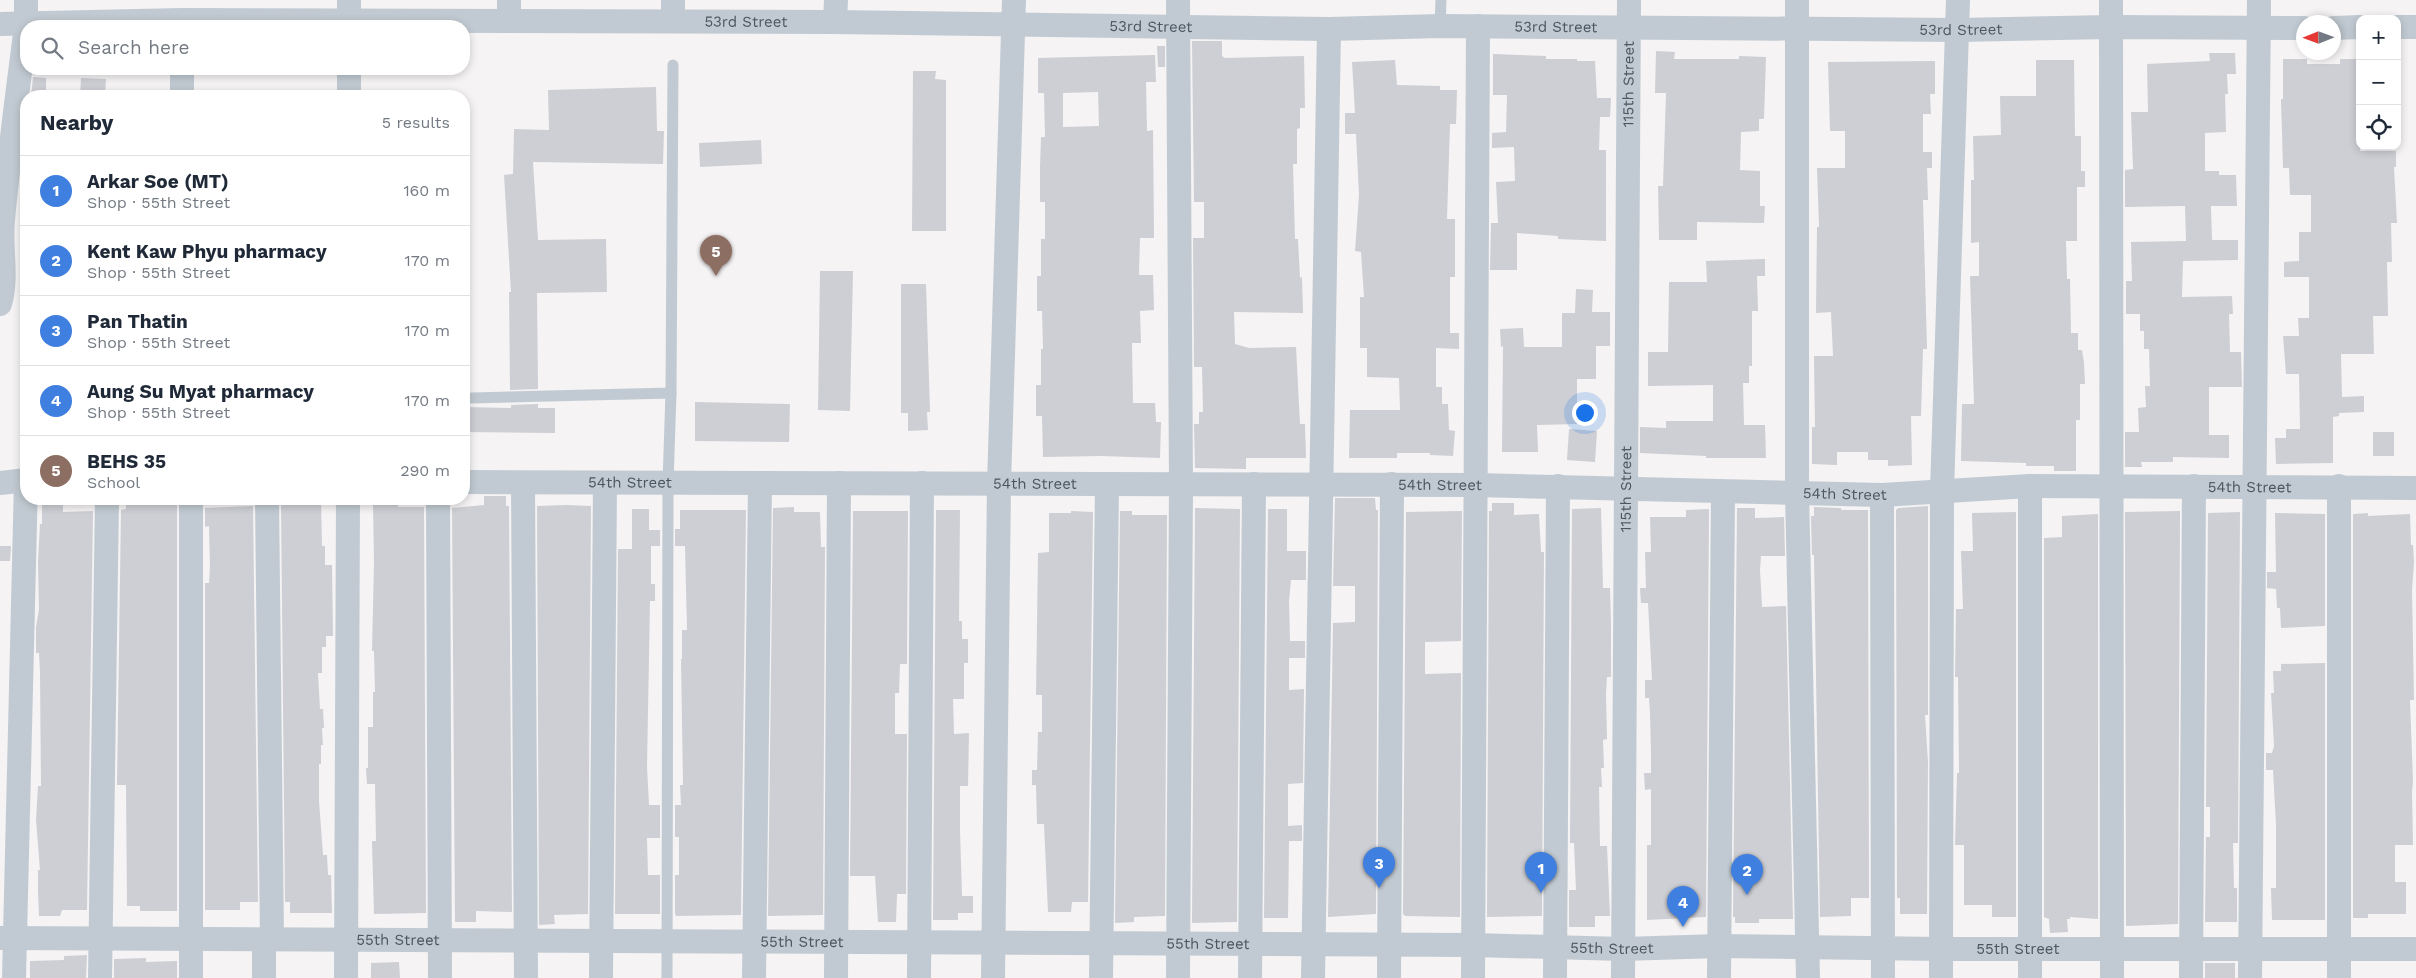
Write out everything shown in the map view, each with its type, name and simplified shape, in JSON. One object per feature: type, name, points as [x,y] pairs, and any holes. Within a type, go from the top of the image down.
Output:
[{"type":"street","points":[[26,0],[26,20]]},
{"type":"street","points":[[993,978],[998,484],[1014,0]]},
{"type":"street","points":[[1178,0],[1181,484],[1178,978]]},
{"type":"street","name":"115th Street","points":[[1623,978],[1624,488],[1629,0]]},
{"type":"street","points":[[1797,0],[1797,493],[1808,978]]},
{"type":"street","points":[[1940,978],[1942,491],[1958,0]]},
{"type":"street","points":[[2111,0],[2112,978]]},
{"type":"street","points":[[2250,978],[2259,0]]},
{"type":"street","name":"53rd Street","points":[[104,20],[182,15],[349,16],[509,10],[673,10],[836,11],[1014,24],[1177,28],[1329,29],[1440,26],[1957,30],[2111,27],[2296,28]]},
{"type":"street","name":"53rd Street","points":[[0,24],[20,25]]},
{"type":"street","points":[[1473,978],[1478,26]]},
{"type":"street","points":[[2341,28],[2356,27]]},
{"type":"street","points":[[2401,27],[2416,27]]},
{"type":"street","points":[[1314,978],[1329,29]]},
{"type":"street","points":[[0,304],[3,293],[4,257],[2,222],[20,74]]},
{"type":"street","points":[[182,75],[182,90]]},
{"type":"street","points":[[349,75],[349,90]]},
{"type":"street","points":[[0,483],[20,481]]},
{"type":"street","name":"54th Street","points":[[470,482],[1475,484],[1882,495],[2030,486],[2339,486],[2416,488]]},
{"type":"street","points":[[523,483],[526,978]]},
{"type":"street","points":[[600,978],[605,483]]},
{"type":"street","points":[[754,978],[760,483]]},
{"type":"street","points":[[836,978],[839,483]]},
{"type":"street","points":[[919,978],[922,483]]},
{"type":"street","points":[[1102,978],[1107,484]]},
{"type":"street","points":[[1250,978],[1254,484]]},
{"type":"street","points":[[1389,978],[1392,484]]},
{"type":"street","points":[[1554,978],[1558,486]]},
{"type":"street","points":[[2030,486],[2030,978]]},
{"type":"street","points":[[2191,978],[2194,486]]},
{"type":"street","points":[[2339,486],[2339,978]]},
{"type":"street","points":[[1719,978],[1723,492]]},
{"type":"street","points":[[1882,495],[1883,978]]},
{"type":"street","points":[[14,978],[7,938],[25,505]]},
{"type":"street","points":[[100,978],[107,505]]},
{"type":"street","points":[[191,505],[191,978]]},
{"type":"street","points":[[264,978],[264,940],[272,940],[268,505]]},
{"type":"street","points":[[346,978],[348,505]]},
{"type":"street","points":[[438,505],[440,978]]},
{"type":"street","name":"55th Street","points":[[7,938],[1473,945],[1623,949],[1719,946],[1940,949],[2191,948],[2416,950]]},
{"type":"lane","points":[[1440,26],[1441,0]]},
{"type":"lane","points":[[666,978],[668,483],[671,393],[674,65]]},
{"type":"lane","points":[[472,398],[671,393]]},
{"type":"building","points":[[1192,41],[1222,41],[1222,56],[1225,58],[1304,56],[1305,108],[1300,108],[1300,128],[1297,129],[1297,164],[1293,164],[1295,239],[1298,239],[1303,313],[1234,312],[1235,344],[1249,348],[1296,347],[1300,424],[1305,424],[1306,458],[1246,458],[1246,469],[1195,468],[1194,424],[1199,424],[1199,412],[1203,412],[1202,367],[1194,367],[1193,238],[1204,238],[1204,202],[1194,202]]},
{"type":"building","points":[[1157,46],[1165,46],[1165,67],[1158,67]]},
{"type":"building","points":[[1656,51],[1675,52],[1674,59],[1739,59],[1739,56],[1766,57],[1764,119],[1759,119],[1759,131],[1741,132],[1740,170],[1760,171],[1760,206],[1765,206],[1764,223],[1697,222],[1697,240],[1659,240],[1658,186],[1663,186],[1666,93],[1655,93]]},
{"type":"building","points":[[2209,53],[2235,53],[2236,74],[2227,74],[2228,94],[2225,94],[2226,132],[2205,133],[2205,171],[2219,171],[2219,175],[2236,175],[2237,206],[2211,206],[2212,240],[2238,240],[2238,260],[2183,261],[2182,297],[2232,296],[2233,314],[2229,314],[2230,352],[2241,352],[2242,387],[2209,387],[2209,435],[2229,435],[2229,458],[2173,457],[2173,462],[2141,462],[2142,467],[2125,467],[2125,432],[2139,432],[2138,408],[2146,407],[2145,386],[2150,386],[2149,349],[2144,349],[2144,331],[2140,331],[2140,314],[2126,314],[2126,281],[2132,281],[2131,242],[2186,241],[2185,206],[2125,207],[2125,170],[2133,169],[2131,112],[2148,112],[2147,64],[2210,61]]},
{"type":"building","points":[[1493,54],[1546,56],[1546,59],[1595,61],[1597,98],[1611,98],[1610,117],[1600,117],[1599,150],[1606,150],[1606,241],[1558,239],[1558,236],[1517,233],[1517,270],[1490,270],[1491,223],[1498,223],[1496,182],[1515,181],[1514,147],[1492,148],[1492,133],[1506,132],[1507,95],[1493,95]]},
{"type":"building","points":[[1155,55],[1156,82],[1146,82],[1147,131],[1153,130],[1154,238],[1140,238],[1139,275],[1153,275],[1154,310],[1140,311],[1141,343],[1132,343],[1133,403],[1155,403],[1156,422],[1161,422],[1160,458],[1102,456],[1043,457],[1042,416],[1036,416],[1036,385],[1041,385],[1041,349],[1043,349],[1042,311],[1037,311],[1037,276],[1041,276],[1041,239],[1045,239],[1045,202],[1040,202],[1041,137],[1045,137],[1044,93],[1038,93],[1038,58]],"holes":[[[1098,92],[1099,126],[1063,127],[1063,93]]]},
{"type":"building","points":[[2283,59],[2307,60],[2307,64],[2340,64],[2341,59],[2356,59],[2356,150],[2396,151],[2396,167],[2394,167],[2397,223],[2391,223],[2392,262],[2387,262],[2388,316],[2373,316],[2374,354],[2341,354],[2342,397],[2364,396],[2364,412],[2339,413],[2339,416],[2333,417],[2333,463],[2276,464],[2275,438],[2286,438],[2286,429],[2300,429],[2299,374],[2286,374],[2283,336],[2299,336],[2298,318],[2309,318],[2309,277],[2284,277],[2284,262],[2299,261],[2299,232],[2311,232],[2311,195],[2290,195],[2289,168],[2283,168],[2281,99],[2283,99]]},
{"type":"building","points":[[1395,60],[1397,85],[1440,86],[1440,90],[1457,90],[1456,124],[1450,124],[1447,219],[1455,219],[1455,277],[1450,277],[1450,333],[1459,333],[1459,349],[1436,348],[1436,387],[1442,387],[1442,404],[1448,404],[1449,430],[1455,431],[1453,456],[1430,455],[1430,453],[1397,453],[1397,458],[1349,458],[1350,410],[1400,410],[1399,378],[1367,377],[1367,348],[1360,348],[1360,297],[1364,297],[1361,252],[1355,251],[1359,195],[1356,134],[1345,134],[1345,113],[1355,113],[1352,62]]},
{"type":"building","points":[[2036,60],[2074,60],[2075,136],[2081,136],[2081,171],[2085,171],[2085,187],[2077,187],[2077,241],[2066,241],[2067,279],[2070,279],[2071,333],[2078,333],[2078,350],[2082,350],[2085,384],[2080,384],[2080,420],[2076,420],[2076,471],[2054,471],[2054,466],[2026,466],[2026,463],[1961,461],[1962,404],[1974,404],[1970,276],[1979,276],[1979,242],[1971,243],[1971,180],[1974,180],[1973,136],[2001,135],[2000,96],[2036,96]]},
{"type":"building","points":[[1935,61],[1935,94],[1930,94],[1931,114],[1923,114],[1923,152],[1932,152],[1932,168],[1927,168],[1928,200],[1923,200],[1927,349],[1923,349],[1921,416],[1911,416],[1912,465],[1888,466],[1888,460],[1868,460],[1868,452],[1837,452],[1837,465],[1812,464],[1812,427],[1815,427],[1814,356],[1833,356],[1831,312],[1816,313],[1817,227],[1819,227],[1817,168],[1845,168],[1845,131],[1830,131],[1828,62]]},
{"type":"building","points":[[913,71],[936,71],[935,79],[946,80],[946,231],[912,231]]},
{"type":"building","points":[[33,77],[46,78],[46,90],[32,90]]},
{"type":"building","points":[[81,78],[106,79],[105,90],[80,90]]},
{"type":"building","points":[[656,87],[657,131],[664,131],[663,164],[533,162],[538,240],[606,239],[607,292],[537,293],[538,389],[510,390],[509,292],[511,292],[504,175],[513,174],[514,129],[549,130],[548,90]]},
{"type":"building","points":[[761,140],[762,164],[700,167],[699,143]]},
{"type":"building","points":[[1765,259],[1765,276],[1757,276],[1758,311],[1752,311],[1752,366],[1749,366],[1749,383],[1743,383],[1744,425],[1765,425],[1766,458],[1706,458],[1706,456],[1640,453],[1640,427],[1666,428],[1666,421],[1713,421],[1713,385],[1648,386],[1648,352],[1668,352],[1669,282],[1707,282],[1706,261]]},
{"type":"building","points":[[820,271],[853,271],[850,411],[818,410]]},
{"type":"building","points":[[901,284],[926,284],[930,412],[927,412],[928,430],[908,431],[908,413],[901,413]]},
{"type":"building","points":[[1576,289],[1593,290],[1592,312],[1610,312],[1610,346],[1596,346],[1596,379],[1577,379],[1577,424],[1537,425],[1538,452],[1502,452],[1503,346],[1501,347],[1500,329],[1523,328],[1524,347],[1562,347],[1562,313],[1575,313]]},
{"type":"building","points":[[695,402],[790,404],[789,442],[695,441]]},
{"type":"building","points":[[538,404],[538,408],[555,408],[555,433],[470,432],[470,407],[511,408],[511,405]]},
{"type":"building","points":[[1569,429],[1597,431],[1595,462],[1567,460]]},
{"type":"building","points":[[2373,432],[2394,432],[2394,456],[2373,456]]},
{"type":"building","points":[[484,496],[506,496],[506,506],[509,506],[512,912],[476,911],[476,922],[455,922],[452,508],[484,505]]},
{"type":"building","points":[[1335,498],[1375,498],[1376,510],[1378,510],[1376,914],[1328,917],[1333,623],[1355,622],[1355,586],[1333,586]]},
{"type":"building","points":[[1492,503],[1514,503],[1514,515],[1539,514],[1541,552],[1544,552],[1542,916],[1487,917],[1489,511],[1492,511]]},
{"type":"building","points":[[42,505],[63,505],[63,512],[93,511],[87,910],[62,910],[60,916],[39,916],[38,870],[40,870],[36,820],[38,786],[41,786],[40,672],[39,653],[36,653],[36,627],[39,610],[38,562],[40,524],[42,524]]},
{"type":"building","points":[[126,505],[177,505],[177,911],[140,911],[140,906],[127,906],[126,785],[117,785],[121,510],[126,509]]},
{"type":"building","points":[[281,505],[321,505],[322,546],[325,546],[325,565],[332,565],[333,636],[326,636],[326,647],[322,647],[322,673],[318,673],[320,709],[323,709],[324,728],[322,728],[321,764],[319,764],[319,801],[323,855],[327,855],[328,875],[331,875],[332,913],[290,913],[290,902],[285,902]]},
{"type":"building","points":[[373,505],[424,507],[426,913],[374,914],[372,841],[376,841],[375,784],[367,784],[366,768],[368,768],[368,727],[373,727],[373,692],[375,692],[374,651],[372,651]]},
{"type":"building","points":[[253,506],[258,902],[240,902],[240,910],[205,910],[205,583],[209,583],[210,566],[209,526],[205,527],[205,508]]},
{"type":"building","points":[[537,506],[591,506],[588,914],[554,915],[555,924],[539,925]]},
{"type":"building","points":[[1928,506],[1928,715],[1925,715],[1928,762],[1927,914],[1900,914],[1900,898],[1897,898],[1896,510],[1898,508]]},
{"type":"building","points":[[794,507],[794,512],[820,512],[821,547],[825,547],[823,915],[768,916],[773,508]]},
{"type":"building","points":[[1814,507],[1868,510],[1869,898],[1851,898],[1851,916],[1820,917],[1814,555],[1812,555],[1811,516],[1814,516]]},
{"type":"building","points":[[1195,508],[1240,509],[1237,922],[1192,923]]},
{"type":"building","points":[[1601,508],[1603,588],[1610,588],[1611,677],[1607,677],[1607,739],[1603,740],[1604,768],[1601,768],[1602,787],[1599,787],[1600,846],[1607,846],[1610,916],[1595,916],[1595,927],[1569,927],[1569,890],[1576,890],[1574,843],[1570,843],[1572,509]]},
{"type":"building","points":[[1737,508],[1755,508],[1755,518],[1784,517],[1785,556],[1761,556],[1760,570],[1762,607],[1786,606],[1793,919],[1759,919],[1759,923],[1735,923],[1735,917],[1733,917]]},
{"type":"building","points":[[632,509],[649,509],[649,530],[660,530],[660,546],[651,546],[651,584],[655,584],[655,601],[650,601],[647,767],[649,805],[660,805],[660,838],[647,838],[648,875],[660,875],[660,914],[615,914],[618,549],[632,549]]},
{"type":"building","points":[[1268,509],[1287,509],[1287,551],[1306,551],[1306,580],[1291,580],[1289,601],[1290,641],[1305,641],[1305,658],[1289,658],[1289,690],[1304,689],[1303,783],[1288,784],[1288,826],[1302,825],[1302,841],[1289,841],[1288,918],[1264,918]]},
{"type":"building","points":[[1709,509],[1706,917],[1647,920],[1647,845],[1651,845],[1651,789],[1645,790],[1644,773],[1651,773],[1651,753],[1649,698],[1645,698],[1645,680],[1652,680],[1648,603],[1641,603],[1640,588],[1646,588],[1645,552],[1651,552],[1650,517],[1686,517],[1686,510]]},
{"type":"building","points":[[680,510],[746,510],[741,915],[676,916],[675,913],[675,875],[679,875],[679,837],[675,837],[675,805],[681,805],[680,785],[683,785],[682,630],[687,630],[685,546],[675,546],[675,529],[680,529]]},
{"type":"building","points":[[936,510],[960,510],[959,621],[962,621],[962,639],[968,639],[968,663],[964,663],[964,699],[953,699],[954,734],[969,733],[968,786],[960,786],[960,831],[962,896],[973,896],[973,913],[958,913],[958,920],[933,920]]},
{"type":"building","points":[[853,511],[908,511],[907,664],[900,664],[899,693],[895,693],[895,734],[907,734],[906,894],[897,894],[896,922],[878,922],[875,876],[850,876]]},
{"type":"building","points":[[1071,511],[1093,512],[1088,902],[1072,902],[1071,912],[1048,912],[1044,824],[1037,824],[1036,785],[1032,785],[1032,770],[1037,770],[1038,732],[1042,732],[1042,695],[1036,695],[1038,553],[1049,552],[1049,513],[1071,513]]},
{"type":"building","points":[[1120,511],[1132,511],[1132,515],[1167,515],[1165,916],[1134,917],[1134,922],[1115,923]]},
{"type":"building","points":[[1462,511],[1461,641],[1425,642],[1425,674],[1461,673],[1460,917],[1405,916],[1403,914],[1406,512]]},
{"type":"building","points":[[2180,511],[2178,924],[2126,926],[2125,512]]},
{"type":"building","points":[[2016,512],[2016,917],[1992,917],[1992,905],[1964,905],[1964,845],[1955,845],[1957,773],[1959,773],[1958,677],[1955,677],[1956,609],[1963,609],[1961,551],[1973,551],[1972,513]]},
{"type":"building","points":[[2240,512],[2238,843],[2233,843],[2234,888],[2237,888],[2237,922],[2205,922],[2206,837],[2210,837],[2210,807],[2206,807],[2208,513]]},
{"type":"building","points":[[2275,513],[2325,514],[2325,626],[2281,628],[2280,608],[2277,608],[2276,589],[2267,588],[2267,572],[2276,572]]},
{"type":"building","points":[[2368,513],[2368,516],[2410,514],[2411,545],[2413,545],[2414,562],[2412,590],[2414,700],[2410,700],[2413,845],[2395,845],[2395,882],[2406,882],[2406,914],[2368,914],[2368,918],[2353,918],[2353,514]]},
{"type":"building","points":[[2098,514],[2098,919],[2070,917],[2070,919],[2067,919],[2068,932],[2050,933],[2049,919],[2044,917],[2044,538],[2062,537],[2062,516]]},
{"type":"building","points":[[0,546],[11,546],[10,561],[0,561]]},
{"type":"building","points":[[2325,663],[2325,920],[2272,920],[2271,888],[2276,888],[2276,825],[2273,770],[2266,770],[2266,753],[2272,753],[2274,746],[2271,693],[2274,693],[2273,671],[2281,671],[2281,664]]},
{"type":"building","points":[[87,955],[86,978],[30,978],[30,961],[64,960],[64,956]]},
{"type":"building","points":[[146,958],[146,962],[177,961],[177,978],[114,978],[114,959]]},
{"type":"building","points":[[399,962],[400,978],[371,978],[371,963]]},
{"type":"building","points":[[2205,963],[2235,963],[2235,978],[2205,978]]},
{"type":"place","name":"BEHS 35","points":[[716,276]]},
{"type":"place","name":"Pan Thatin","points":[[1379,888]]},
{"type":"place","name":"Arkar Soe (MT)","points":[[1541,893]]},
{"type":"place","name":"Kent Kaw Phyu pharmacy","points":[[1747,895]]},
{"type":"place","name":"Aung Su Myat pharmacy","points":[[1683,927]]}]
